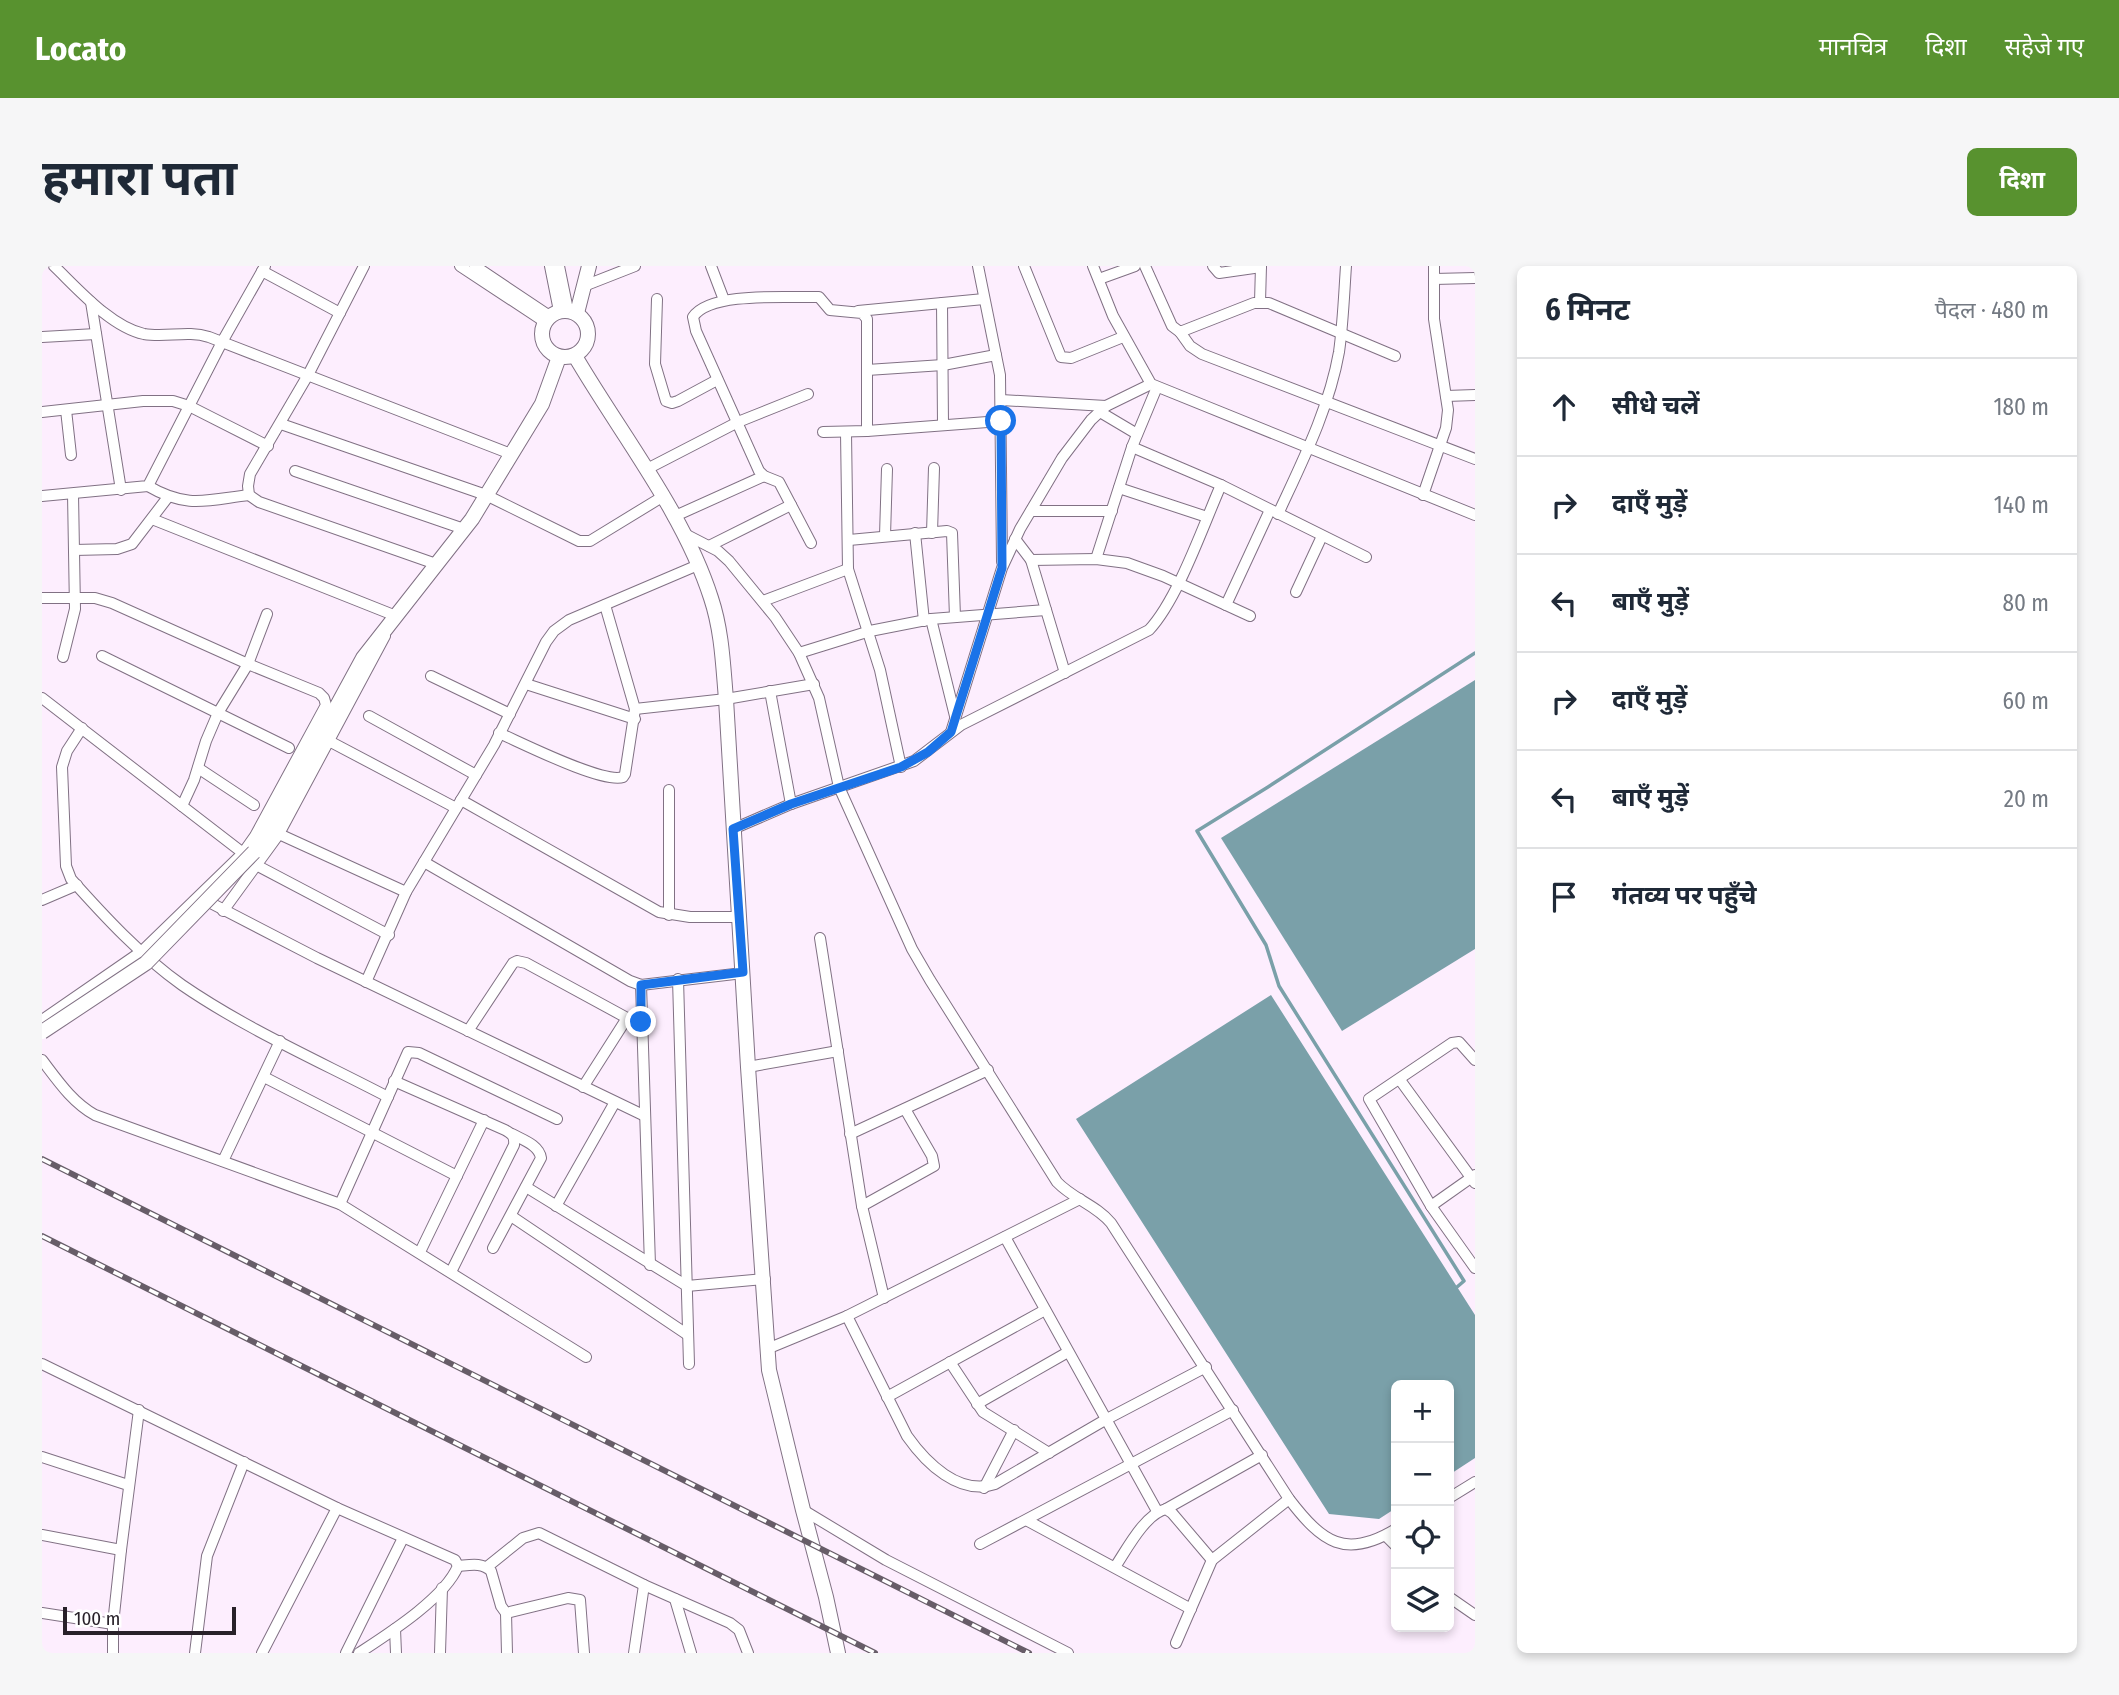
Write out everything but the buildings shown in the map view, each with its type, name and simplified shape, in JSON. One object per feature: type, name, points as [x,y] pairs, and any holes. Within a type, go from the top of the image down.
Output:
[{"type":"street","points":[[54,266],[91,302],[134,331],[155,335],[199,334],[511,454]]},
{"type":"street","points":[[249,495],[250,474],[308,375],[364,266]]},
{"type":"street","points":[[460,266],[560,314],[588,327],[586,345],[575,356],[559,357],[548,350],[542,339],[560,314],[584,286],[589,266]]},
{"type":"street","points":[[475,266],[560,314]]},
{"type":"street","points":[[550,266],[560,314]]},
{"type":"street","points":[[559,266],[560,314]]},
{"type":"street","points":[[584,286],[635,266]]},
{"type":"street","points":[[711,266],[724,300]]},
{"type":"street","points":[[978,266],[996,355],[1001,400],[1002,568]]},
{"type":"street","points":[[1024,266],[1061,357],[1071,358],[1124,337]]},
{"type":"street","points":[[1093,266],[1124,337],[1154,385],[1475,515]]},
{"type":"street","points":[[1099,279],[1135,266]]},
{"type":"street","points":[[1145,266],[1172,326],[1202,354],[1475,459]]},
{"type":"street","points":[[1213,266],[1219,272],[1261,267],[1260,302]]},
{"type":"street","points":[[1226,606],[1308,448],[1325,401],[1341,335],[1346,266]]},
{"type":"street","points":[[1423,495],[1446,428],[1448,410],[1434,319],[1434,266]]},
{"type":"street","points":[[148,486],[263,269],[340,313]]},
{"type":"street","points":[[1434,279],[1475,278]]},
{"type":"street","points":[[811,543],[779,482],[759,471],[696,331],[693,317],[696,311],[724,300],[819,297],[830,310],[857,312],[985,299]]},
{"type":"street","points":[[657,299],[655,364],[666,401],[678,401],[717,380]]},
{"type":"street","points":[[91,302],[121,490]]},
{"type":"street","points":[[1180,332],[1260,302],[1269,303],[1395,356]]},
{"type":"street","points":[[942,303],[943,425]]},
{"type":"street","points":[[857,312],[867,318],[867,431]]},
{"type":"street","points":[[42,337],[96,334]]},
{"type":"street","points":[[867,370],[943,365],[996,355]]},
{"type":"street","points":[[575,356],[683,533],[705,579],[722,641],[769,1370],[838,1653]]},
{"type":"street","points":[[223,911],[363,658],[464,529],[542,404],[559,357]]},
{"type":"street","points":[[951,732],[1002,568],[1015,539],[1062,458],[1103,409],[1154,385]]},
{"type":"street","points":[[1096,559],[1154,385]]},
{"type":"street","points":[[646,469],[738,422],[808,394]]},
{"type":"street","points":[[1446,396],[1475,395]]},
{"type":"street","points":[[42,412],[158,400],[173,401],[189,406],[268,446]]},
{"type":"street","points":[[1001,400],[1103,409],[1137,434]]},
{"type":"street","points":[[65,410],[71,455]]},
{"type":"street","points":[[823,432],[846,433],[1001,421]]},
{"type":"street","points":[[281,424],[486,495],[584,542],[590,541],[662,497]]},
{"type":"street","points":[[846,433],[848,569],[870,631],[901,767]]},
{"type":"street","points":[[1132,447],[1221,485],[1366,557]]},
{"type":"street","points":[[932,533],[934,468]]},
{"type":"street","points":[[885,536],[887,469]]},
{"type":"street","points":[[295,471],[464,529]]},
{"type":"street","points":[[673,517],[764,476]]},
{"type":"street","points":[[733,829],[791,804],[901,767],[928,752],[951,732],[1149,630],[1158,620],[1178,583],[1221,485]]},
{"type":"street","points":[[42,496],[148,486],[168,497],[186,502],[249,495],[259,502],[436,565]]},
{"type":"street","points":[[1119,488],[1207,517]]},
{"type":"street","points":[[63,657],[74,619],[73,494]]},
{"type":"street","points":[[74,550],[126,548],[137,540],[168,497]]},
{"type":"street","points":[[709,546],[791,505]]},
{"type":"street","points":[[1031,511],[1112,511]]},
{"type":"street","points":[[152,519],[396,616]]},
{"type":"street","points":[[849,540],[950,531],[953,537],[955,617]]},
{"type":"street","points":[[683,533],[718,551],[729,561],[763,601],[799,653],[814,684],[839,787],[912,949],[1058,1182],[1067,1192],[1095,1206],[1111,1223],[1305,1520],[1330,1541],[1345,1546],[1363,1545],[1391,1532]]},
{"type":"street","points":[[915,533],[928,620],[955,716]]},
{"type":"street","points":[[1296,592],[1322,536]]},
{"type":"street","points":[[1015,539],[1031,560],[1065,673]]},
{"type":"street","points":[[1031,560],[1096,559],[1127,563],[1178,583],[1250,617]]},
{"type":"street","points":[[366,982],[406,892],[476,775],[554,631],[569,620],[698,565]]},
{"type":"street","points":[[763,601],[848,569]]},
{"type":"street","points":[[42,598],[95,598],[112,603],[319,693],[326,705],[255,836],[251,857],[146,962],[42,1032]]},
{"type":"street","points":[[499,733],[567,763],[619,779],[625,774],[635,714],[605,605]]},
{"type":"street","points":[[799,653],[870,631],[928,620],[1046,610]]},
{"type":"street","points":[[183,806],[218,713],[248,664],[267,614]]},
{"type":"street","points":[[42,1020],[142,951],[198,896],[279,834],[383,642],[384,628]]},
{"type":"street","points":[[102,656],[289,748]]},
{"type":"street","points":[[431,676],[510,715]]},
{"type":"street","points":[[526,684],[635,714],[814,684]]},
{"type":"street","points":[[770,691],[791,804]]},
{"type":"street","points":[[42,698],[251,857],[389,935]]},
{"type":"street","points":[[369,716],[476,775]]},
{"type":"street","points":[[82,728],[63,759],[61,776],[66,866],[67,873],[76,885],[142,951],[181,984],[280,1041],[388,1097]]},
{"type":"street","points":[[329,741],[459,804],[650,908],[669,915],[740,917]]},
{"type":"street","points":[[198,768],[254,805]]},
{"type":"street","points":[[669,790],[669,915]]},
{"type":"street","points":[[279,834],[406,892]]},
{"type":"street","points":[[424,862],[641,985],[743,972]]},
{"type":"street","points":[[42,900],[76,885]]},
{"type":"street","points":[[198,896],[366,982],[643,1115]]},
{"type":"street","points":[[820,939],[862,1206],[884,1298]]},
{"type":"street","points":[[468,1031],[513,963],[517,961],[627,1018],[641,1022]]},
{"type":"street","points":[[678,979],[689,1364]]},
{"type":"street","points":[[641,985],[643,1115],[650,1265]]},
{"type":"street","points":[[583,1087],[627,1018]]},
{"type":"street","points":[[223,1161],[280,1041]]},
{"type":"street","points":[[1475,1060],[1463,1044],[1456,1042],[1371,1096],[1370,1105],[1432,1206],[1475,1268]]},
{"type":"street","points":[[340,1204],[404,1056],[413,1051],[557,1119]]},
{"type":"street","points":[[748,1067],[838,1052]]},
{"type":"street","points":[[42,1060],[70,1096],[81,1107],[95,1115],[340,1204],[586,1357]]},
{"type":"street","points":[[850,1134],[988,1070]]},
{"type":"street","points":[[264,1077],[457,1176]]},
{"type":"street","points":[[1400,1080],[1474,1178],[1432,1206]]},
{"type":"street","points":[[394,1081],[512,1133],[540,1152],[541,1158],[493,1248]]},
{"type":"street","points":[[556,1206],[615,1102]]},
{"type":"street","points":[[862,1206],[934,1166],[932,1156],[905,1109]]},
{"type":"street","points":[[420,1252],[484,1121]]},
{"type":"street","points":[[451,1272],[514,1146],[512,1133]]},
{"type":"street","points":[[526,1187],[687,1286],[765,1279]]},
{"type":"street","points":[[767,1349],[847,1316],[1080,1199]]},
{"type":"street","points":[[511,1216],[688,1335]]},
{"type":"street","points":[[1005,1237],[1129,1464],[1161,1510],[1172,1513],[1212,1560]]},
{"type":"street","points":[[887,1397],[1045,1310]]},
{"type":"street","points":[[847,1316],[907,1436],[928,1461],[960,1484],[970,1487],[984,1488],[1206,1367]]},
{"type":"street","points":[[977,1404],[1068,1352]]},
{"type":"street","points":[[950,1362],[977,1404],[992,1418],[1049,1453]]},
{"type":"street","points":[[42,1364],[337,1508],[452,1558],[458,1566]]},
{"type":"street","points":[[113,1653],[113,1624],[139,1410]]},
{"type":"street","points":[[980,1545],[1233,1410]]},
{"type":"street","points":[[984,1488],[1014,1430]]},
{"type":"street","points":[[1115,1567],[1149,1518],[1262,1455]]},
{"type":"street","points":[[42,1457],[128,1485]]},
{"type":"street","points":[[195,1653],[207,1556],[244,1462]]},
{"type":"street","points":[[1454,1495],[1475,1482]]},
{"type":"street","points":[[1176,1643],[1212,1560],[1289,1499]]},
{"type":"street","points":[[262,1653],[337,1508]]},
{"type":"street","points":[[803,1510],[886,1560],[1068,1653]]},
{"type":"street","points":[[1028,1521],[1191,1609]]},
{"type":"street","points":[[487,1567],[523,1538],[539,1532],[644,1585],[736,1627],[748,1653]]},
{"type":"street","points":[[42,1535],[121,1550]]},
{"type":"street","points":[[1386,1536],[1391,1541]]},
{"type":"street","points":[[346,1653],[403,1538]]},
{"type":"street","points":[[458,1566],[482,1565],[491,1571],[501,1606],[506,1613],[507,1653]]},
{"type":"street","points":[[359,1653],[395,1629],[442,1588],[458,1566]]},
{"type":"street","points":[[634,1653],[644,1585]]},
{"type":"street","points":[[440,1653],[442,1588]]},
{"type":"street","points":[[506,1613],[576,1597],[582,1606],[584,1653]]},
{"type":"street","points":[[675,1599],[691,1653]]},
{"type":"street","points":[[1454,1600],[1475,1614]]},
{"type":"street","points":[[42,1612],[113,1624]]},
{"type":"street","points":[[395,1629],[396,1653]]},
{"type":"water","points":[[1475,680],[1475,949],[1342,1031],[1221,838]]},
{"type":"water","points":[[1271,995],[1475,1315],[1475,1458],[1454,1472],[1454,1380],[1391,1380],[1391,1511],[1379,1519],[1329,1514],[1076,1119]]},
{"type":"waterway","points":[[1457,1287],[1464,1281],[1279,986],[1266,945],[1197,831],[1475,653]]},
{"type":"railway","points":[[42,1159],[1029,1653]]},
{"type":"railway","points":[[42,1236],[875,1653]]},
{"type":"route","points":[[641,1022],[641,985],[743,972],[733,829],[791,804],[901,767],[928,752],[951,732],[1002,568],[1001,421]]}]
